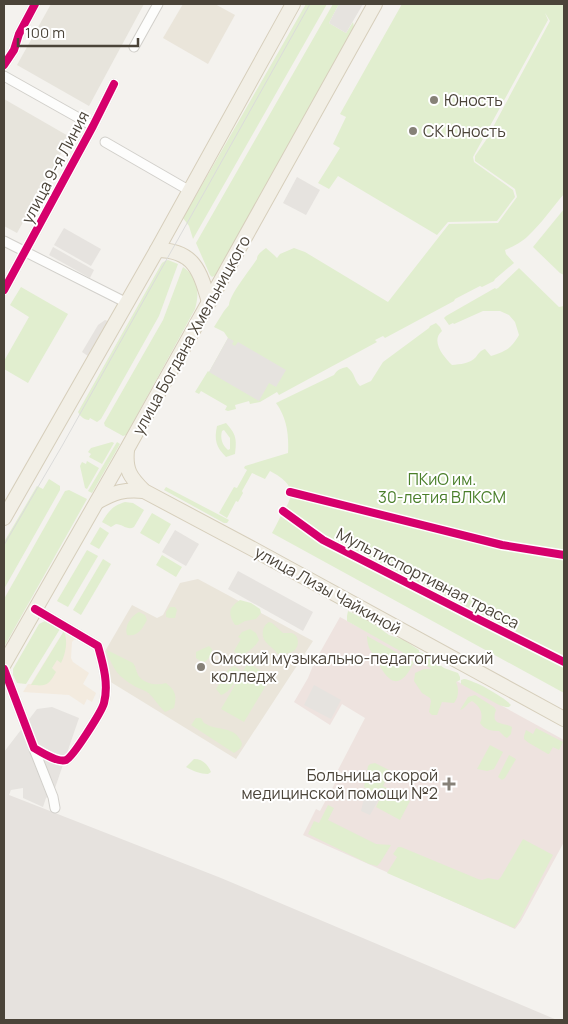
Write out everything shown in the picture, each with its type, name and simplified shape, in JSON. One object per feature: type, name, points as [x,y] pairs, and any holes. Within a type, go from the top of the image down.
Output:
[{"type":"main road","points":[[4,518],[157,250],[293,4]]},
{"type":"main road","name":"улица Богдана Хмельницкого","points":[[4,664],[127,449],[375,4]]},
{"type":"main road","points":[[157,250],[167,250],[179,254],[195,265],[202,279],[209,302]]},
{"type":"main road","points":[[127,449],[126,466],[135,482],[144,491]]},
{"type":"main road","points":[[96,503],[118,492],[144,491]]},
{"type":"main road","name":"улица Лизы Чайкиной","points":[[144,491],[564,719]]},
{"type":"street","points":[[4,65],[14,50],[19,34],[35,4]]},
{"type":"street","points":[[134,47],[158,4]]},
{"type":"street","points":[[4,76],[93,126]]},
{"type":"street","name":"улица 9-я Линия","points":[[4,290],[114,84]]},
{"type":"street","points":[[105,142],[190,190]]},
{"type":"street","points":[[4,241],[126,303]]},
{"type":"street","points":[[34,748],[60,761],[66,760],[72,755],[104,704],[106,687],[98,646],[35,609]]},
{"type":"street","points":[[4,669],[8,690],[34,748],[53,797],[55,808]]},
{"type":"shaded area","points":[[51,4],[144,4],[89,106],[17,65]]},
{"type":"shaded area","points":[[183,4],[215,4],[235,15],[208,64],[163,38]]},
{"type":"shaded area","points":[[339,4],[363,4],[346,33],[329,23]]},
{"type":"shaded area","points":[[4,99],[70,137],[17,233],[4,226]]},
{"type":"shaded area","points":[[297,177],[320,190],[306,215],[283,203]]},
{"type":"shaded area","points":[[64,228],[101,249],[91,266],[54,245]]},
{"type":"shaded area","points":[[53,247],[94,270],[90,278],[49,255]]},
{"type":"shaded area","points":[[105,320],[108,321],[88,356],[82,352],[98,325]]},
{"type":"shaded area","points":[[228,338],[234,341],[232,344],[235,346],[238,342],[286,370],[276,387],[269,383],[259,401],[209,372]]},
{"type":"shaded area","points":[[175,530],[199,544],[186,566],[162,552]]},
{"type":"shaded area","points":[[238,571],[313,612],[303,631],[228,589]]},
{"type":"shaded area","name":"Омский музыкально-педагогический колледж","points":[[198,579],[313,641],[236,759],[109,681],[104,653],[132,605],[157,618],[163,615],[180,583]]},
{"type":"shaded area","name":"Больница скорой медицинской помощи №2","points":[[340,617],[564,740],[564,842],[515,929],[303,835],[316,809],[320,811],[341,772],[338,770],[365,718],[342,704],[330,725],[294,702]]},
{"type":"shaded area","points":[[64,631],[77,640],[72,642],[71,658],[73,662],[89,673],[83,684],[96,693],[92,702],[87,699],[84,705],[69,695],[23,692],[28,684],[31,684]]},
{"type":"shaded area","points":[[314,685],[341,700],[331,719],[304,705]]},
{"type":"shaded area","points":[[52,707],[79,718],[54,791],[46,798],[43,807],[23,798],[23,788],[11,790],[6,802],[4,802],[4,752],[37,709]]},
{"type":"shaded area","points":[[366,789],[380,797],[370,815],[361,811]]},
{"type":"shaded area","points":[[4,793],[221,878],[557,1020],[4,1020]]},
{"type":"green space","points":[[306,4],[327,4],[193,239],[189,226],[183,218]]},
{"type":"green space","points":[[333,4],[339,4],[329,23],[346,33],[353,22],[354,27],[216,275],[212,277],[196,243]]},
{"type":"green space","points":[[402,4],[564,4],[564,194],[528,236],[505,250],[514,263],[494,281],[455,299],[385,338],[383,336],[375,340],[377,342],[279,395],[277,392],[260,402],[250,404],[249,401],[235,405],[236,409],[225,410],[227,406],[201,391],[199,394],[195,392],[209,372],[228,338],[224,332],[214,327],[257,257],[266,248],[277,258],[280,254],[294,248],[305,252],[388,302],[449,224],[498,223],[517,197],[515,189],[475,161],[475,156],[486,140],[550,21],[545,13],[548,20],[473,157],[474,162],[513,190],[515,197],[497,221],[448,222],[437,235],[338,176],[329,189],[318,183],[340,148],[333,144],[346,117],[340,114]]},
{"type":"green space","points":[[564,209],[564,275],[533,247]]},
{"type":"green space","points":[[168,260],[178,264],[159,316],[101,419],[97,422],[90,418],[89,420],[84,419],[78,412],[162,263]]},
{"type":"green space","points":[[183,267],[195,280],[197,297],[195,309],[126,435],[123,436],[105,426],[104,423],[163,320]]},
{"type":"green space","name":"ПКиО им. 30-летия ВЛКСМ","points":[[519,268],[559,307],[564,306],[564,693],[272,533],[289,502],[291,491],[283,479],[270,471],[265,479],[252,473],[238,502],[236,501],[227,518],[219,513],[234,487],[237,488],[247,470],[244,468],[245,466],[288,453],[286,427],[283,415],[276,403],[334,375],[345,367],[352,372],[360,386],[371,381],[383,362],[436,323],[442,331],[437,339],[439,349],[452,365],[471,361],[485,349],[491,356],[511,346],[519,335],[515,322],[509,315],[500,311],[483,311],[449,325],[444,318],[498,288]]},
{"type":"green space","points":[[21,287],[68,314],[28,383],[4,369],[4,361],[29,317],[10,305]]},
{"type":"green space","points":[[226,423],[232,430],[236,440],[235,454],[226,457],[220,450],[216,439],[217,426]],"holes":[[[224,430],[230,438],[230,449],[228,450],[222,441],[222,431]]]},
{"type":"green space","points":[[117,442],[120,444],[92,493],[88,491]]},
{"type":"green space","points":[[114,443],[102,464],[89,457],[91,454],[88,452],[91,448]]},
{"type":"green space","points":[[87,461],[99,468],[87,489],[85,488],[80,466],[82,462],[86,464]]},
{"type":"green space","points":[[49,479],[60,486],[60,490],[4,589],[4,542],[37,486],[43,489]]},
{"type":"green space","points":[[166,487],[229,520],[227,523],[224,523],[164,490]]},
{"type":"green space","points":[[69,490],[87,499],[4,647],[4,599],[65,491]]},
{"type":"green space","points":[[125,502],[133,503],[144,510],[134,527],[130,528],[116,524],[111,527],[102,522],[111,509]]},
{"type":"green space","points":[[152,513],[171,524],[159,544],[140,533]]},
{"type":"green space","points":[[100,527],[109,533],[99,549],[90,544]]},
{"type":"green space","points":[[87,550],[98,556],[68,607],[57,601]]},
{"type":"green space","points":[[162,555],[182,567],[176,577],[156,565]]},
{"type":"green space","points":[[103,559],[111,564],[81,615],[73,610]]},
{"type":"green space","points":[[240,600],[251,603],[260,609],[261,613],[256,619],[235,625],[230,611]]},
{"type":"green space","points":[[170,607],[175,607],[177,610],[175,618],[166,617],[166,612]]},
{"type":"green space","points":[[348,611],[371,622],[389,635],[404,640],[444,668],[458,673],[460,680],[456,682],[458,692],[454,703],[442,702],[437,715],[432,715],[429,712],[430,698],[422,693],[414,681],[415,673],[424,669],[432,669],[347,621]]},
{"type":"green space","points":[[139,612],[145,615],[147,620],[137,634],[127,635],[126,628],[129,622]]},
{"type":"green space","points":[[45,621],[60,629],[26,684],[17,683],[13,675],[13,669],[39,624]]},
{"type":"green space","points":[[269,622],[283,633],[292,633],[296,636],[298,644],[294,651],[278,654],[265,641],[263,631]]},
{"type":"green space","points":[[250,629],[256,633],[259,640],[251,650],[239,656],[234,651],[241,639],[238,637],[242,632]]},
{"type":"green space","points":[[64,631],[66,639],[65,651],[61,663],[57,660],[52,668],[56,672],[53,677],[49,683],[31,685]]},
{"type":"green space","points":[[367,636],[414,662],[404,678],[395,681],[386,675],[380,667],[377,657],[370,649]]},
{"type":"green space","points":[[209,646],[212,649],[211,653],[203,663],[196,658],[196,652]]},
{"type":"green space","points":[[107,650],[133,663],[138,675],[147,682],[154,684],[166,683],[175,694],[174,708],[165,712],[146,691],[125,680],[112,665]]},
{"type":"green space","points":[[248,663],[271,677],[244,722],[221,709]]},
{"type":"green space","points":[[234,666],[240,670],[237,678],[230,688],[221,695],[216,689],[228,670]]},
{"type":"green space","points":[[464,679],[489,689],[511,705],[506,707],[499,705],[461,684],[461,680]]},
{"type":"green space","points":[[475,695],[494,707],[496,710],[495,719],[498,723],[512,727],[511,734],[507,738],[499,731],[488,730],[480,723],[482,716],[480,710],[472,701],[460,710],[468,697]]},
{"type":"green space","points":[[196,718],[201,718],[204,723],[230,731],[238,736],[242,745],[238,751],[234,753],[191,725]]},
{"type":"green space","points":[[536,728],[563,742],[559,750],[553,747],[548,754],[524,739],[526,730],[533,734]]},
{"type":"green space","points":[[490,745],[503,752],[494,769],[487,771],[477,769]]},
{"type":"green space","points":[[509,755],[516,759],[502,780],[498,777]]},
{"type":"green space","points":[[194,759],[205,763],[211,772],[208,774],[202,773],[186,767]]},
{"type":"green space","points":[[375,763],[391,771],[383,786],[410,801],[400,820],[376,807],[381,796],[364,787],[368,766]]},
{"type":"green space","points":[[328,805],[334,808],[328,820],[376,844],[391,845],[377,866],[369,864],[308,834],[314,821],[319,823]]},
{"type":"green space","points":[[523,839],[553,855],[514,928],[387,873],[397,857],[393,854],[398,847],[401,847],[478,879],[498,880]]},
{"type":"tram line","points":[[4,545],[62,446],[310,4]]},
{"type":"cycle path","points":[[4,65],[14,50],[19,34],[35,4]]},
{"type":"cycle path","points":[[4,290],[114,84]]},
{"type":"cycle path","points":[[290,492],[502,545],[564,555]]},
{"type":"cycle path","name":"Мультиспортивная трасса","points":[[283,511],[323,540],[564,662]]},
{"type":"cycle path","points":[[4,669],[34,748],[54,759],[66,760],[75,751],[98,715],[104,703],[106,681],[98,646],[35,609]]},
{"type":"place","name":"Юность","points":[[434,100]]},
{"type":"place","name":"СК Юность","points":[[413,131]]},
{"type":"place","name":"Омский музыкально-педагогический колледж","points":[[201,667]]},
{"type":"place","name":"Больница скорой медицинской помощи №2","points":[[449,784]]}]
